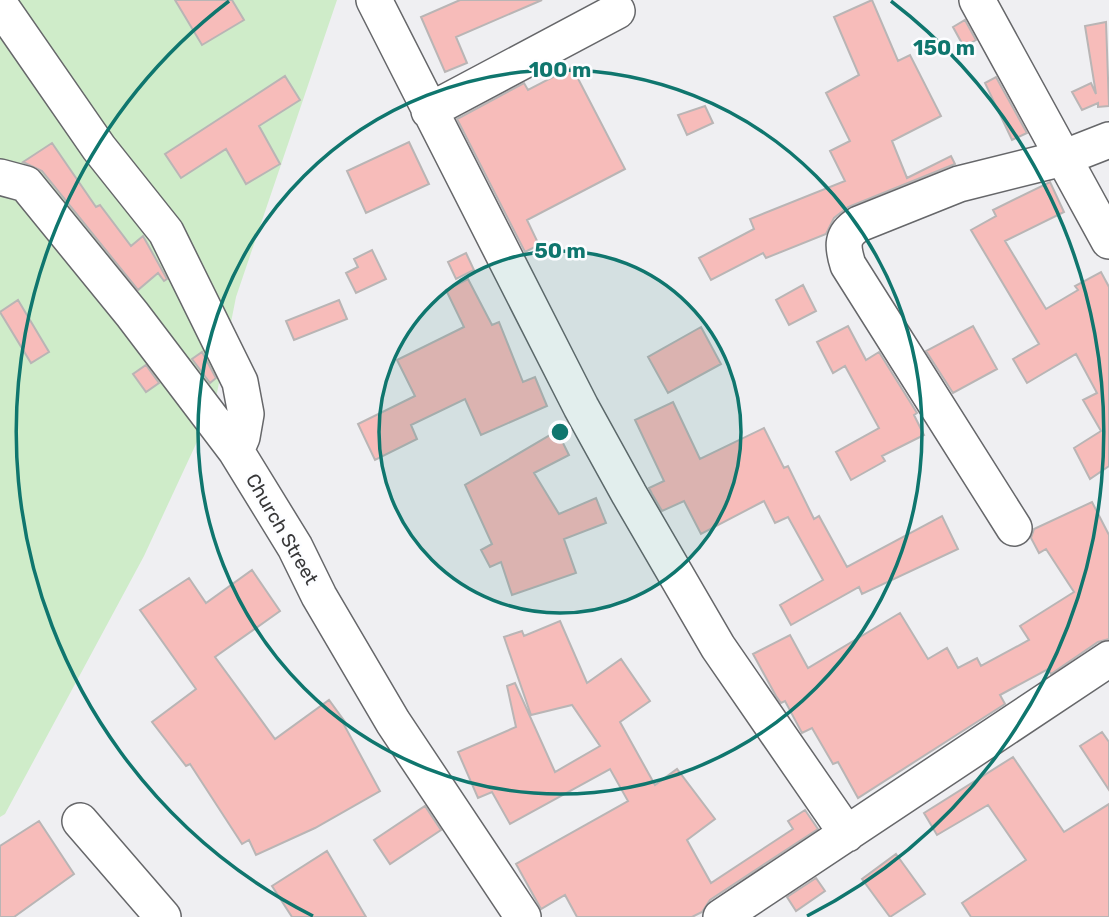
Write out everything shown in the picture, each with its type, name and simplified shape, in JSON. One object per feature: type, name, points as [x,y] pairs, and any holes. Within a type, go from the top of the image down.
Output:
[{"type":"street","points":[[374,0],[629,495],[718,647],[847,834]]},
{"type":"street","points":[[977,0],[1109,241]]},
{"type":"street","points":[[0,5],[99,148],[166,232],[240,382],[246,414],[243,437],[236,451]]},
{"type":"street","points":[[429,111],[617,11]]},
{"type":"street","points":[[1014,528],[848,265],[843,240],[848,231],[859,224],[958,184],[1063,158],[1109,140]]},
{"type":"street","name":"Church Street","points":[[0,177],[26,184],[132,314],[236,451],[295,547],[319,596],[393,722],[523,917]]},
{"type":"street","points":[[721,917],[1109,659]]},
{"type":"street","points":[[80,821],[163,917]]},
{"type":"green space","points":[[0,0],[337,0],[236,297],[215,403],[144,556],[5,814],[0,817]]},
{"type":"building","points":[[175,0],[232,0],[244,20],[202,45]]},
{"type":"building","points":[[460,0],[542,0],[456,37],[467,63],[445,72],[421,17]]},
{"type":"building","points":[[872,0],[898,61],[910,55],[941,116],[892,141],[907,178],[951,156],[955,164],[848,207],[834,218],[826,234],[766,258],[763,253],[711,280],[699,258],[754,229],[750,219],[845,181],[830,151],[850,141],[826,93],[859,75],[834,17]]},
{"type":"building","points":[[965,20],[976,40],[964,47],[953,27]]},
{"type":"building","points":[[1106,22],[1109,106],[1098,107],[1098,103],[1082,110],[1072,92],[1091,83],[1096,94],[1085,26]]},
{"type":"building","points":[[572,67],[625,169],[527,220],[539,245],[525,252],[457,119],[524,83],[528,90]]},
{"type":"building","points":[[285,76],[300,100],[259,126],[280,164],[246,184],[226,149],[181,178],[165,154]]},
{"type":"building","points":[[996,77],[1027,133],[1012,140],[985,83]]},
{"type":"building","points":[[705,106],[713,123],[687,135],[678,115]]},
{"type":"building","points":[[409,142],[429,184],[366,213],[347,171]]},
{"type":"building","points":[[52,143],[96,207],[100,205],[131,246],[143,236],[167,279],[164,281],[158,273],[138,290],[42,171],[23,162]]},
{"type":"building","points":[[1050,182],[1064,212],[1005,241],[1046,309],[1078,290],[1075,286],[1101,272],[1109,287],[1109,466],[1090,479],[1074,448],[1101,431],[1083,400],[1097,393],[1076,354],[1027,383],[1013,359],[1039,344],[971,230],[996,216],[993,210]]},
{"type":"building","points":[[372,250],[386,279],[356,293],[346,273],[358,267],[354,259]]},
{"type":"building","points":[[466,253],[474,270],[456,279],[448,262]]},
{"type":"building","points":[[468,279],[492,325],[499,322],[523,382],[535,377],[547,406],[481,435],[465,399],[411,425],[417,439],[375,460],[358,424],[415,396],[397,360],[464,327],[446,290]]},
{"type":"building","points":[[803,285],[816,311],[789,325],[776,300]]},
{"type":"building","points":[[18,300],[49,352],[31,363],[0,312]]},
{"type":"building","points":[[339,300],[347,319],[294,340],[286,321]]},
{"type":"building","points":[[848,326],[866,360],[879,352],[917,413],[914,415],[924,435],[882,456],[885,461],[851,480],[836,452],[879,428],[845,366],[833,373],[817,342]]},
{"type":"building","points":[[973,326],[997,369],[953,393],[926,351]]},
{"type":"building","points":[[701,327],[721,364],[668,393],[648,357]]},
{"type":"building","points":[[202,352],[216,378],[210,383],[192,359]]},
{"type":"building","points":[[146,365],[159,383],[146,392],[133,374]]},
{"type":"building","points":[[673,402],[700,459],[764,428],[784,468],[788,466],[814,519],[819,516],[847,567],[942,516],[958,549],[862,594],[859,587],[791,625],[780,605],[823,580],[788,517],[775,523],[764,501],[701,534],[684,501],[662,511],[652,494],[649,488],[664,481],[635,420]]},
{"type":"building","points":[[557,431],[569,455],[534,473],[559,514],[596,498],[606,523],[564,539],[576,573],[512,595],[501,562],[490,567],[481,550],[492,544],[465,485]]},
{"type":"building","points":[[1092,502],[1109,535],[1109,639],[1098,642],[1051,674],[1048,669],[1000,695],[1005,704],[858,798],[838,762],[833,764],[812,728],[802,733],[785,701],[781,703],[776,696],[753,654],[790,635],[808,668],[900,613],[928,659],[947,648],[958,668],[977,658],[981,666],[1029,640],[1020,626],[1074,592],[1046,549],[1039,553],[1031,538],[1034,529]]},
{"type":"building","points":[[252,570],[280,611],[215,657],[275,739],[329,700],[345,722],[343,723],[380,791],[315,828],[256,855],[249,840],[242,844],[190,764],[186,766],[152,722],[196,689],[140,610],[189,578],[206,603]]},
{"type":"building","points":[[560,621],[587,683],[621,659],[650,701],[620,722],[655,785],[677,769],[715,819],[687,840],[711,883],[793,829],[788,821],[805,810],[818,829],[710,900],[702,912],[692,917],[577,917],[565,895],[541,909],[516,864],[628,801],[610,769],[510,824],[492,792],[478,798],[458,752],[516,727],[507,686],[515,683],[555,772],[600,746],[572,705],[531,715],[504,637],[522,631],[524,636]]},
{"type":"building","points":[[1102,732],[1109,742],[1109,790],[1080,746]]},
{"type":"building","points":[[1013,757],[1064,832],[1109,804],[1109,917],[971,917],[962,903],[1026,860],[988,805],[937,835],[924,813]]},
{"type":"building","points":[[425,806],[441,830],[390,864],[374,840]]},
{"type":"building","points":[[39,821],[74,874],[14,917],[0,917],[0,846]]},
{"type":"building","points":[[327,851],[366,917],[292,917],[272,886]]},
{"type":"building","points":[[896,854],[925,894],[890,917],[862,879]]},
{"type":"building","points":[[816,878],[825,891],[796,911],[787,897]]}]
